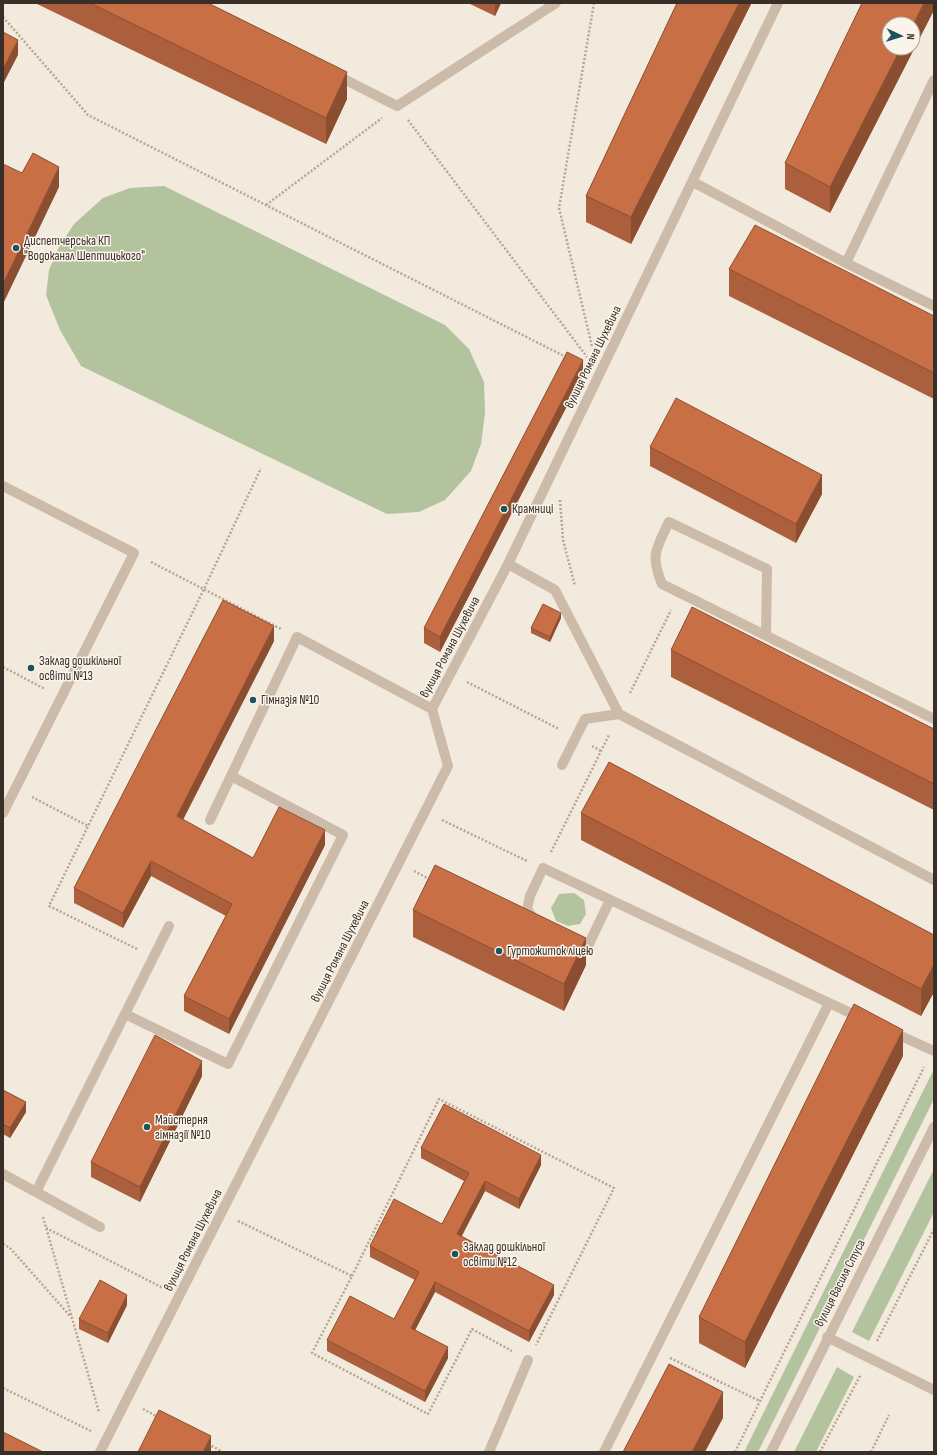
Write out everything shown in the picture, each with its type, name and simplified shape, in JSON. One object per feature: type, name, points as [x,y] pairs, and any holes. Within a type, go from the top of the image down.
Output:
[{"type":"street","points":[[324,68],[397,106],[556,3]]},
{"type":"street","name":"вулиця Романа Шухевича","points":[[100,1452],[448,766],[432,709],[508,564],[778,3]]},
{"type":"street","points":[[846,263],[934,80]]},
{"type":"street","points":[[693,182],[846,263],[934,306]]},
{"type":"street","points":[[3,486],[134,554],[3,813]]},
{"type":"street","points":[[766,635],[767,569],[668,522],[654,551],[656,570],[662,584],[934,719]]},
{"type":"street","points":[[508,564],[555,590],[619,714],[934,880]]},
{"type":"street","points":[[210,820],[297,638],[432,709]]},
{"type":"street","points":[[562,765],[585,719],[619,714]]},
{"type":"street","points":[[125,1014],[228,1064],[343,835],[231,776]]},
{"type":"street","points":[[547,926],[533,920],[527,909],[530,896],[543,868],[870,1022]]},
{"type":"street","points":[[568,936],[588,946],[610,900]]},
{"type":"street","points":[[36,1192],[170,926]]},
{"type":"street","points":[[604,1452],[829,1003]]},
{"type":"street","points":[[884,1028],[933,1051]]},
{"type":"street","name":"вулиця Василя Стуса","points":[[771,1452],[827,1337],[934,1127]]},
{"type":"street","points":[[3,1174],[100,1227]]},
{"type":"street","points":[[827,1337],[934,1390]]},
{"type":"street","points":[[489,1452],[528,1360]]},
{"type":"path","points":[[594,3],[559,208],[599,374]]},
{"type":"path","points":[[3,17],[88,115],[571,359]]},
{"type":"path","points":[[266,205],[397,106],[599,374]]},
{"type":"path","points":[[154,957],[49,906],[204,589],[261,468]]},
{"type":"path","points":[[560,493],[563,540],[576,590]]},
{"type":"path","points":[[134,554],[297,638]]},
{"type":"path","points":[[3,667],[61,698]]},
{"type":"path","points":[[451,674],[601,751]]},
{"type":"path","points":[[16,788],[88,826]]},
{"type":"path","points":[[425,812],[543,868]]},
{"type":"path","points":[[399,864],[435,882]]},
{"type":"path","points":[[735,1452],[933,1051]]},
{"type":"path","points":[[439,1099],[614,1188],[528,1360],[472,1329],[428,1414],[312,1353],[352,1276],[439,1099]]},
{"type":"path","points":[[36,1192],[107,1439]]},
{"type":"path","points":[[221,1213],[352,1276]]},
{"type":"path","points":[[46,1227],[179,1296]]},
{"type":"path","points":[[3,1244],[10,1248],[72,1318]]},
{"type":"path","points":[[655,1351],[760,1401]]},
{"type":"path","points":[[3,1388],[107,1439]]},
{"type":"path","points":[[126,1401],[161,1419]]},
{"type":"path","points":[[871,1452],[889,1415]]},
{"type":"path","points":[[202,1441],[223,1452]]},
{"type":"green space","points":[[164,186],[445,325],[469,349],[484,382],[485,413],[481,444],[471,471],[445,500],[419,512],[387,514],[81,366],[60,330],[46,295],[49,270],[59,247],[74,224],[103,198],[130,188]]},
{"type":"green space","points":[[574,893],[584,900],[586,914],[580,924],[568,926],[556,921],[551,908],[559,894]]},
{"type":"green space","points":[[934,1069],[934,1099],[758,1452],[744,1452]]},
{"type":"green space","points":[[934,1169],[934,1212],[869,1341],[852,1332]]},
{"type":"green space","points":[[837,1367],[854,1377],[816,1452],[794,1452]]},
{"type":"building","points":[[90,3],[208,3],[347,72],[326,118]]},
{"type":"building","points":[[677,3],[739,3],[631,217],[586,196]]},
{"type":"building","points":[[862,3],[924,3],[918,16],[881,16],[881,56],[897,56],[830,187],[785,163]]},
{"type":"building","points":[[3,32],[18,40],[3,69]]},
{"type":"building","name":"Диспетчерська КП \"Водоканал Шептицького\"","points":[[33,153],[59,167],[3,284],[3,164],[22,173]]},
{"type":"building","points":[[755,225],[934,316],[934,373],[729,269]]},
{"type":"building","points":[[567,352],[583,360],[440,637],[424,628]]},
{"type":"building","points":[[676,398],[822,475],[796,524],[650,447]]},
{"type":"building","points":[[223,600],[274,626],[177,816],[253,858],[279,807],[325,830],[229,1019],[184,996],[232,904],[151,861],[123,913],[74,888]]},
{"type":"building","points":[[543,604],[561,613],[550,637],[531,628]]},
{"type":"building","points":[[692,607],[934,729],[934,784],[671,650]]},
{"type":"building","points":[[609,762],[934,935],[934,965],[921,989],[581,813]]},
{"type":"building","points":[[435,865],[586,938],[564,984],[413,910]]},
{"type":"building","points":[[854,1004],[903,1030],[745,1342],[699,1317]]},
{"type":"building","name":"Майстерня гімназії №10","points":[[155,1035],[202,1061],[140,1187],[91,1162]]},
{"type":"building","points":[[3,1090],[26,1102],[10,1128],[3,1124]]},
{"type":"building","name":"Заклад дошкільної освіти №12","points":[[444,1104],[541,1155],[519,1199],[485,1181],[457,1234],[554,1285],[529,1331],[435,1282],[411,1328],[448,1347],[425,1391],[327,1340],[350,1296],[394,1319],[419,1272],[370,1246],[394,1199],[442,1224],[469,1173],[421,1148]]},
{"type":"building","points":[[100,1280],[127,1295],[108,1333],[79,1319]]},
{"type":"building","points":[[669,1364],[723,1392],[692,1452],[623,1452]]},
{"type":"building","points":[[159,1410],[211,1436],[203,1452],[138,1452]]},
{"type":"building","points":[[3,1432],[43,1452],[3,1452]]},
{"type":"place","name":"Диспетчерська КП \"Водоканал Шептицького\"","points":[[16,248]]},
{"type":"place","name":"Крамниці","points":[[504,509]]},
{"type":"place","name":"Заклад дошкільної освіти №13","points":[[31,668]]},
{"type":"place","name":"Гімназія №10","points":[[253,700]]},
{"type":"place","name":"Гуртожиток ліцею","points":[[499,951]]},
{"type":"place","name":"Майстерня гімназії №10","points":[[147,1127]]},
{"type":"place","name":"Заклад дошкільної освіти №12","points":[[455,1254]]}]
